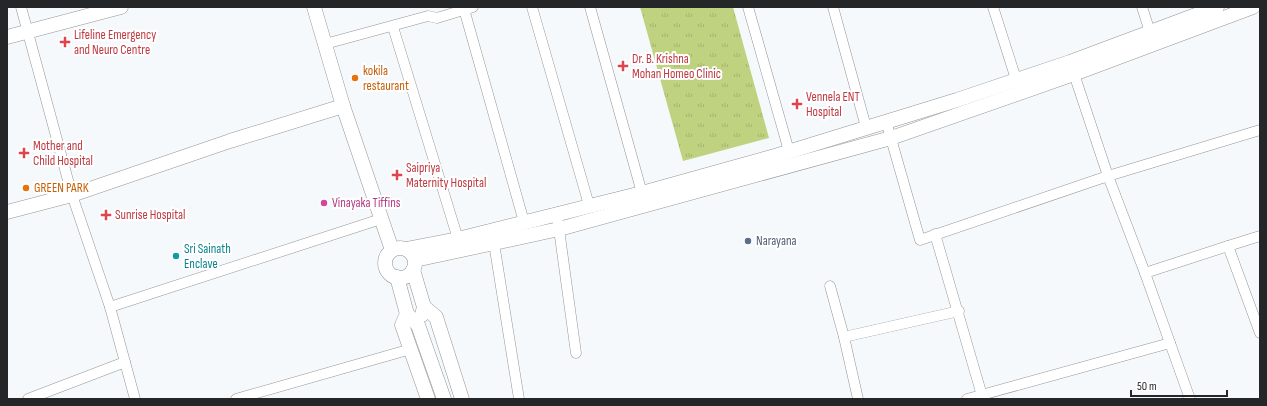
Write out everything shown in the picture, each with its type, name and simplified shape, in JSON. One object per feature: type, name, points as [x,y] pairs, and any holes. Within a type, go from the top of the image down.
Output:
[{"type":"street","points":[[20,7],[28,31],[72,195],[110,307],[135,399]]},
{"type":"street","points":[[7,37],[122,7]]},
{"type":"street","points":[[314,7],[343,106],[392,250]]},
{"type":"street","points":[[532,7],[589,205]]},
{"type":"street","points":[[590,7],[642,193]]},
{"type":"street","points":[[748,7],[789,151]]},
{"type":"street","points":[[833,7],[866,127]]},
{"type":"street","points":[[993,7],[1016,79]]},
{"type":"street","points":[[1142,7],[1150,32]]},
{"type":"street","points":[[411,260],[493,236],[524,222],[642,193],[789,151],[957,100],[1016,79],[1072,68],[1150,32],[1217,7]]},
{"type":"street","points":[[418,325],[424,308],[411,260],[396,248],[388,254],[385,263],[389,272],[397,277],[406,276],[411,260],[458,239],[559,229],[891,138],[1072,68],[1253,7]]},
{"type":"street","points":[[325,44],[393,27],[427,11],[437,18],[468,8],[524,222]]},
{"type":"street","points":[[393,27],[458,239]]},
{"type":"street","points":[[1072,68],[1108,176],[1145,273],[1190,399]]},
{"type":"street","points":[[7,212],[72,195],[230,141],[343,106]]},
{"type":"street","points":[[886,122],[920,240],[1108,176],[1260,130]]},
{"type":"street","points":[[557,214],[576,353]]},
{"type":"street","points":[[110,307],[382,219]]},
{"type":"street","points":[[935,234],[982,397]]},
{"type":"street","points":[[493,236],[520,399]]},
{"type":"street","points":[[1145,273],[1260,236]]},
{"type":"street","points":[[1228,246],[1260,334]]},
{"type":"street","points":[[397,277],[407,314],[418,325],[444,399]]},
{"type":"street","points":[[830,286],[844,337],[858,399]]},
{"type":"street","points":[[424,308],[436,317],[462,399]]},
{"type":"street","points":[[844,337],[958,311]]},
{"type":"street","points":[[407,314],[402,325],[428,399]]},
{"type":"street","points":[[966,399],[982,397],[1170,343]]},
{"type":"street","points":[[236,399],[411,349]]},
{"type":"street","points":[[28,399],[125,362]]},
{"type":"green space","points":[[640,7],[733,7],[769,138],[683,161]]},
{"type":"place","name":"Lifeline Emergency and Neuro Centre","points":[[65,42]]},
{"type":"place","name":"Dr. B. Krishna Mohan Homeo Clinic","points":[[623,66]]},
{"type":"place","name":"kokila restaurant","points":[[355,78]]},
{"type":"place","name":"Vennela ENT Hospital","points":[[797,104]]},
{"type":"place","name":"Mother and Child Hospital","points":[[24,153]]},
{"type":"place","name":"Saipriya Maternity Hospital","points":[[397,175]]},
{"type":"place","name":"GREEN PARK","points":[[26,188]]},
{"type":"place","name":"Vinayaka Tiffins","points":[[324,203]]},
{"type":"place","name":"Sunrise Hospital","points":[[106,215]]},
{"type":"place","name":"Narayana","points":[[748,241]]},
{"type":"place","name":"Sri Sainath Enclave","points":[[176,256]]}]
